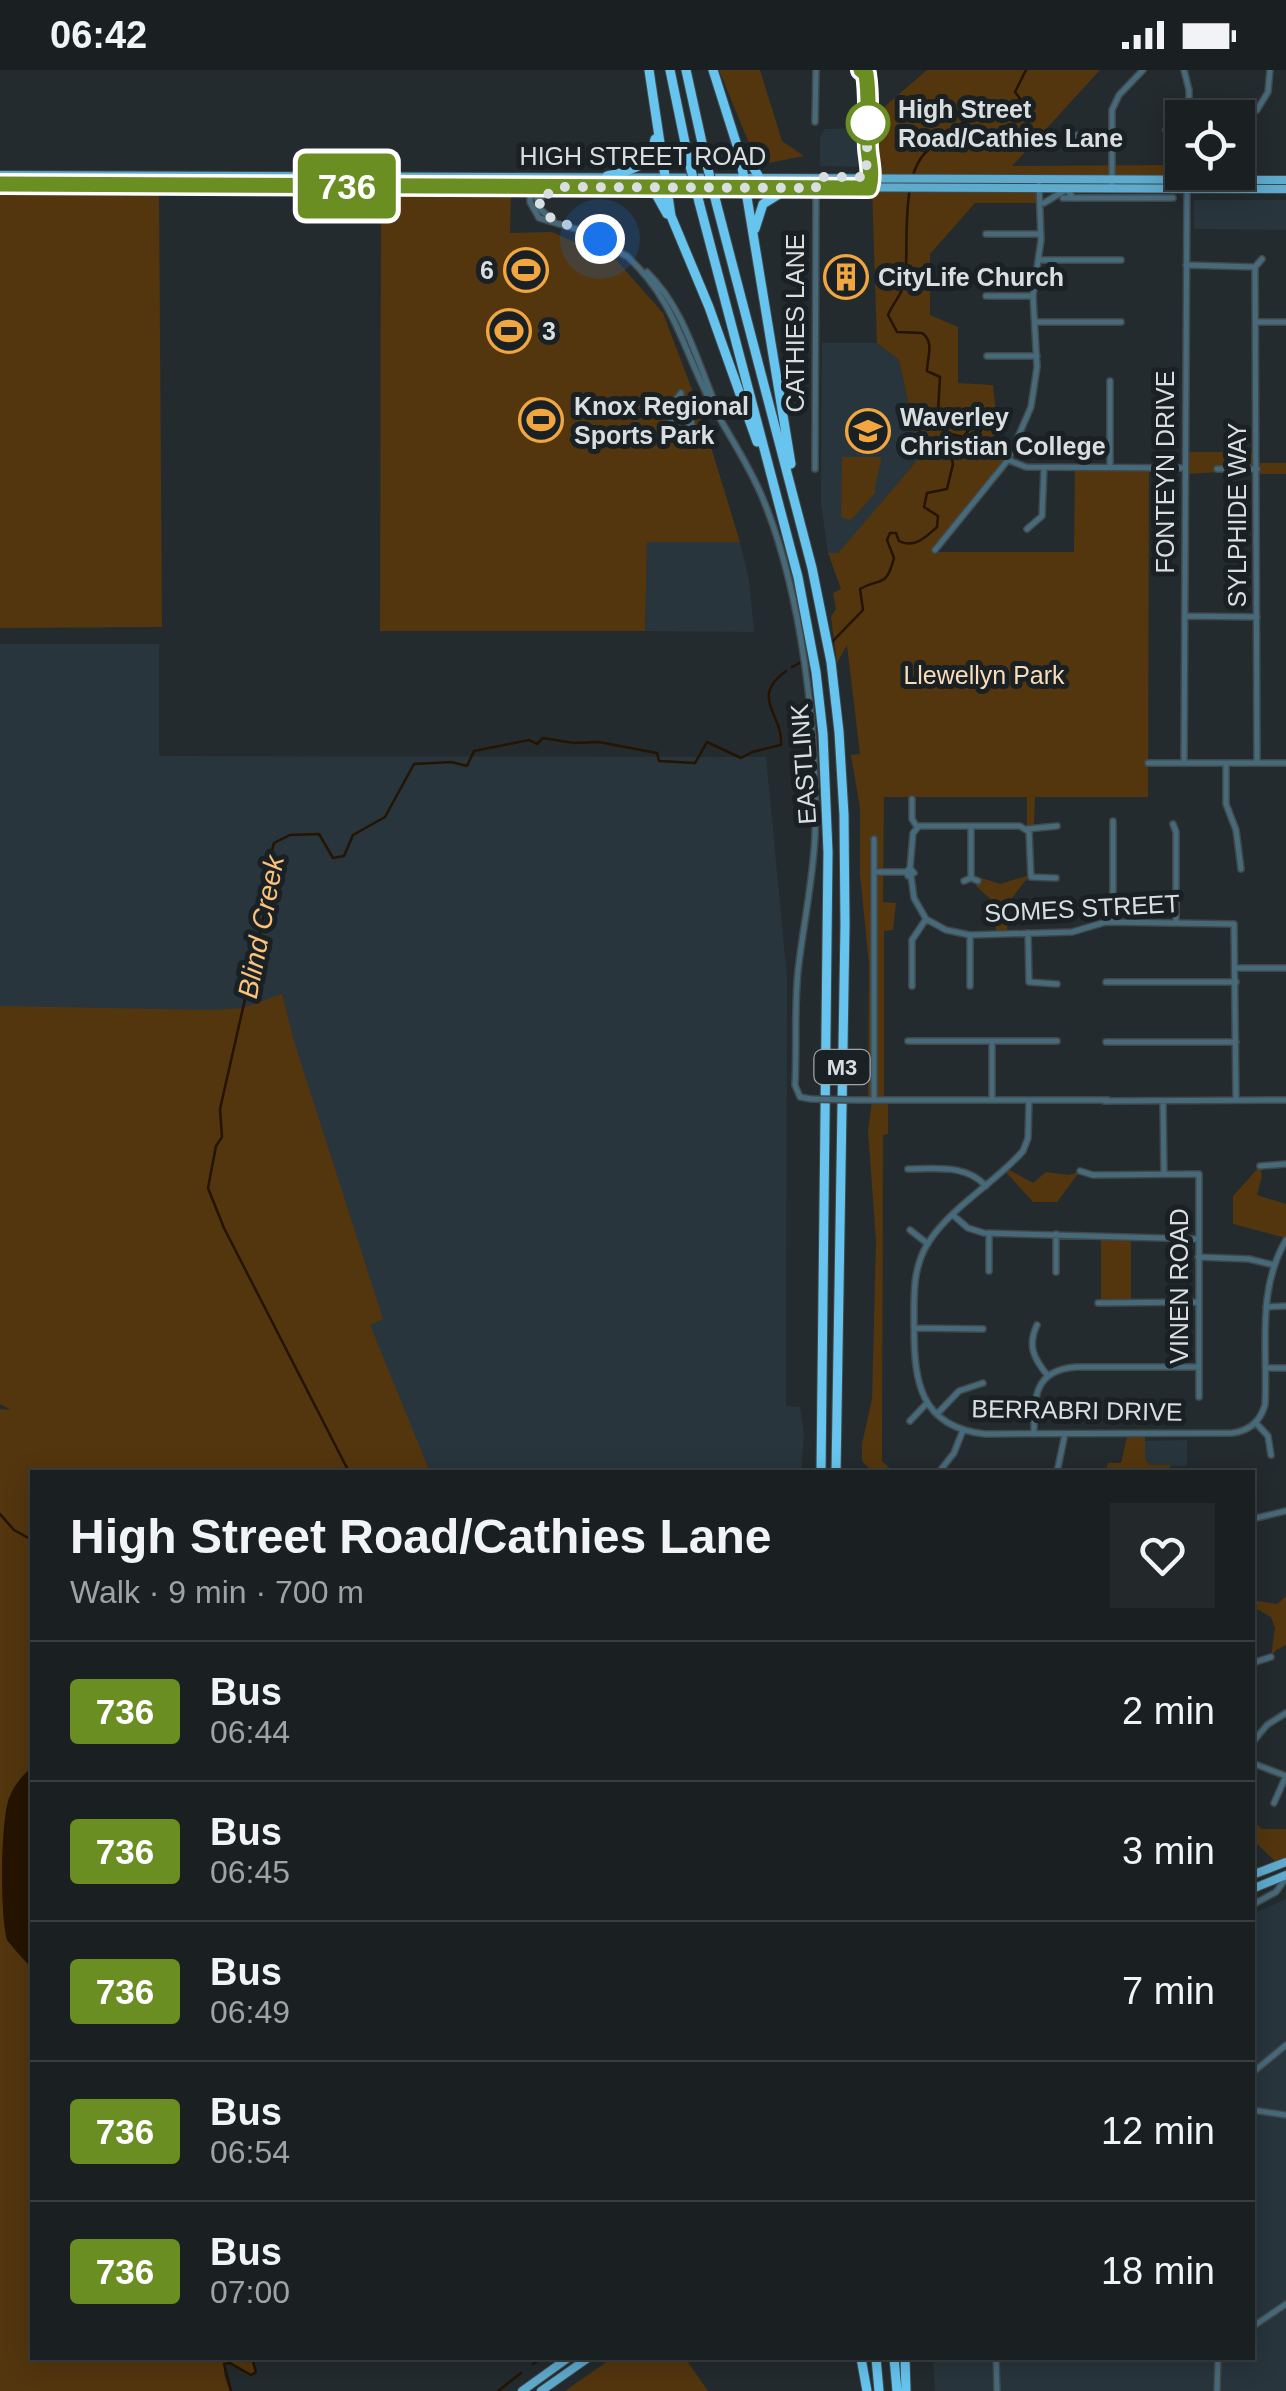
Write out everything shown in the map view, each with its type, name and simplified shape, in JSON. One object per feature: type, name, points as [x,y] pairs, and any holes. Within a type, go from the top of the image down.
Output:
[{"type":"highway","points":[[649,70],[671,216],[777,496]]},
{"type":"highway","name":"EASTLINK","points":[[670,70],[698,202],[810,634],[823,734],[828,835],[821,1470]]},
{"type":"highway","name":"EASTLINK","points":[[686,70],[716,202],[801,524],[831,662],[839,732],[845,844],[836,1470]]},
{"type":"highway","points":[[713,70],[745,182],[801,524]]},
{"type":"highway","points":[[607,176],[631,170],[647,160],[654,142],[654,114]]},
{"type":"highway","points":[[732,130],[759,177]]},
{"type":"highway","points":[[648,187],[657,196],[682,243]]},
{"type":"highway","points":[[755,246],[761,208],[789,188]]},
{"type":"highway","points":[[861,2360],[867,2391]]},
{"type":"highway","points":[[876,2360],[879,2391]]},
{"type":"highway","points":[[894,2360],[897,2391]]},
{"type":"highway","points":[[905,2360],[906,2391]]},
{"type":"main road","name":"HIGH STREET ROAD","points":[[0,175],[533,187],[666,187],[745,182],[759,177],[869,177],[917,184],[1165,185]]},
{"type":"main road","name":"HIGH STREET ROAD","points":[[0,184],[532,175],[663,176],[789,188],[869,188],[905,183]]},
{"type":"main road","name":"HIGH STREET ROAD","points":[[1255,184],[1284,184]]},
{"type":"main road","name":"HIGH STREET ROAD","points":[[1042,185],[1068,195],[1112,185],[1170,194],[1178,190]]},
{"type":"main road","points":[[1255,1875],[1286,1862]]},
{"type":"main road","points":[[1255,1888],[1286,1876]]},
{"type":"main road","points":[[522,2391],[565,2360]]},
{"type":"main road","points":[[537,2380],[542,2390],[585,2360]]},
{"type":"street","points":[[815,122],[816,70]]},
{"type":"street","points":[[1112,185],[1115,101],[1143,70]]},
{"type":"street","points":[[1184,70],[1190,100]]},
{"type":"street","points":[[1257,110],[1268,92],[1270,70]]},
{"type":"street","points":[[866,71],[869,188]]},
{"type":"street","points":[[1066,138],[1112,134]]},
{"type":"street","points":[[532,175],[531,207],[536,215],[600,239],[627,256],[667,294],[770,518],[805,680],[815,832],[797,983],[795,1085],[800,1097],[1028,1103],[1286,1100]]},
{"type":"street","name":"CATHIES LANE","points":[[815,469],[816,177]]},
{"type":"street","points":[[1042,185],[1042,216]]},
{"type":"street","points":[[936,550],[1008,460],[1030,407],[1038,356],[1033,296],[1042,185]]},
{"type":"street","points":[[533,187],[542,212],[566,226]]},
{"type":"street","points":[[537,199],[563,187]]},
{"type":"street","name":"FONTEYN DRIVE","points":[[1184,763],[1187,190]]},
{"type":"street","name":"HIGH STREET ROAD","points":[[1068,195],[1159,198],[1170,194]]},
{"type":"street","points":[[1044,203],[1068,195]]},
{"type":"street","points":[[986,234],[1041,234]]},
{"type":"street","points":[[1186,265],[1255,267],[1262,259]]},
{"type":"street","points":[[1038,260],[1122,260]]},
{"type":"street","name":"SYLPHIDE WAY","points":[[1255,267],[1257,763]]},
{"type":"street","points":[[986,296],[1033,296]]},
{"type":"street","points":[[1035,322],[1121,322]]},
{"type":"street","points":[[1257,322],[1286,322]]},
{"type":"street","points":[[987,356],[1038,356]]},
{"type":"street","points":[[1110,381],[1110,467]]},
{"type":"street","points":[[681,392],[680,407],[683,411],[688,404],[694,432],[692,438],[688,426],[675,430],[666,410],[660,410],[670,407],[681,392]]},
{"type":"street","points":[[1008,460],[1020,466],[1044,468],[1185,468]]},
{"type":"street","points":[[1028,528],[1040,521],[1043,513],[1044,468]]},
{"type":"street","points":[[1217,469],[1257,469]]},
{"type":"street","points":[[1185,616],[1256,617]]},
{"type":"street","points":[[1148,763],[1286,763]]},
{"type":"street","points":[[1226,763],[1226,804],[1237,834],[1237,861],[1241,869]]},
{"type":"street","points":[[912,799],[917,827]]},
{"type":"street","points":[[1113,821],[1114,922]]},
{"type":"street","points":[[1173,824],[1176,922]]},
{"type":"street","points":[[971,826],[971,880]]},
{"type":"street","points":[[917,827],[1058,826]]},
{"type":"street","points":[[912,988],[912,940],[926,918],[914,898],[909,872],[912,835],[917,827]]},
{"type":"street","points":[[1028,829],[1030,876],[1058,879]]},
{"type":"street","points":[[874,839],[874,1100]]},
{"type":"street","points":[[874,872],[909,872]]},
{"type":"street","name":"SOMES STREET","points":[[926,918],[946,930],[970,935],[1072,932],[1099,922],[1234,924],[1236,1100]]},
{"type":"street","points":[[1028,933],[1029,982],[1058,984]]},
{"type":"street","points":[[970,935],[970,988]]},
{"type":"street","points":[[1236,968],[1286,968]]},
{"type":"street","points":[[1106,982],[1236,982]]},
{"type":"street","points":[[908,1041],[1057,1041]]},
{"type":"street","points":[[992,1042],[992,1100]]},
{"type":"street","points":[[1106,1042],[1236,1042]]},
{"type":"street","points":[[1080,1171],[1094,1175],[1164,1174],[1164,1100]]},
{"type":"street","name":"BERRABRI DRIVE","points":[[1028,1103],[1028,1138],[1023,1152],[928,1244],[915,1277],[915,1377],[927,1403],[963,1430],[982,1434],[1232,1432],[1256,1423]]},
{"type":"street","points":[[1260,1166],[1286,1164]]},
{"type":"street","points":[[908,1169],[962,1170],[986,1186]]},
{"type":"street","name":"VINEN ROAD","points":[[1164,1174],[1198,1174],[1199,1397]]},
{"type":"street","points":[[954,1216],[968,1228],[989,1234],[1198,1238]]},
{"type":"street","points":[[910,1230],[928,1244]]},
{"type":"street","points":[[989,1234],[989,1271]]},
{"type":"street","points":[[1056,1234],[1056,1272]]},
{"type":"street","points":[[1271,1455],[1268,1436],[1256,1423],[1265,1405],[1266,1306],[1274,1265],[1286,1240]]},
{"type":"street","points":[[1198,1258],[1249,1259],[1274,1265]]},
{"type":"street","points":[[1098,1303],[1198,1302]]},
{"type":"street","points":[[1266,1306],[1286,1306]]},
{"type":"street","points":[[1036,1326],[1032,1352],[1048,1376]]},
{"type":"street","points":[[914,1328],[984,1328]]},
{"type":"street","points":[[1034,1434],[1035,1396],[1048,1376],[1072,1367],[1199,1367]]},
{"type":"street","points":[[1266,1368],[1286,1368]]},
{"type":"street","points":[[937,1414],[962,1390],[983,1383]]},
{"type":"street","points":[[910,1421],[927,1403]]},
{"type":"street","points":[[941,1470],[954,1453],[963,1430]]},
{"type":"street","points":[[1057,1470],[1065,1434]]},
{"type":"street","points":[[1255,1517],[1286,1511]]},
{"type":"street","points":[[1255,1662],[1271,1657]]},
{"type":"street","points":[[1255,1739],[1267,1725],[1286,1713]]},
{"type":"street","points":[[1255,1765],[1286,1776],[1274,1803]]},
{"type":"street","points":[[1255,1903],[1276,1892],[1286,1876],[1275,1866]]},
{"type":"street","points":[[1255,2071],[1286,2046]]},
{"type":"street","points":[[1255,2110],[1286,2115]]},
{"type":"street","points":[[1255,2326],[1286,2304]]},
{"type":"street","points":[[996,2360],[998,2391]]},
{"type":"street","points":[[1217,2391],[1218,2360]]},
{"type":"shaded area","points":[[868,128],[866,167],[820,166],[820,137],[825,129]]},
{"type":"shaded area","points":[[1194,200],[1286,200],[1286,230],[1194,229]]},
{"type":"shaded area","name":"Waverley Christian College","points":[[822,343],[877,343],[899,360],[920,457],[838,553],[828,553],[821,504]]},
{"type":"shaded area","points":[[647,541],[740,542],[749,580],[754,632],[645,631]]},
{"type":"shaded area","points":[[0,644],[159,644],[159,756],[766,757],[787,977],[786,1406],[800,1407],[804,1434],[801,1470],[79,1470],[0,1230]]},
{"type":"shaded area","points":[[1187,1440],[1187,1466],[1151,1466],[1145,1459],[1144,1441]]},
{"type":"shaded area","points":[[30,1769],[30,1966],[7,1940],[3,1911],[6,1811],[19,1781]]},
{"type":"shaded area","points":[[1286,1899],[1286,2391],[935,2391],[933,2360],[1255,2360],[1255,1913]]},
{"type":"green space","points":[[719,70],[760,70],[782,141],[804,156],[758,165]]},
{"type":"green space","points":[[927,70],[1100,70],[1012,166],[1165,165],[1165,180],[872,177],[868,121]]},
{"type":"green space","name":"Llewellyn Park","points":[[872,188],[1039,189],[1039,203],[975,203],[930,254],[930,315],[958,327],[958,383],[993,385],[997,422],[992,452],[1010,456],[936,552],[1074,552],[1075,468],[1149,467],[1148,797],[1035,797],[1034,826],[1027,829],[1027,797],[884,797],[883,902],[896,903],[893,930],[884,931],[884,1100],[888,1100],[888,1134],[883,1135],[882,1461],[892,1470],[871,1470],[862,1461],[872,1399],[876,1241],[868,1130],[872,1101],[868,1100],[869,964],[860,874],[860,808],[851,755],[860,754],[847,645],[837,663],[831,617],[836,609],[833,593],[841,589],[828,553],[838,553],[920,457],[899,360],[877,343]]},
{"type":"green space","points":[[0,191],[159,192],[162,627],[0,628]]},
{"type":"green space","name":"Knox Regional Sports Park","points":[[381,194],[511,195],[510,233],[552,232],[617,261],[663,313],[699,408],[740,542],[647,542],[645,631],[380,631]]},
{"type":"green space","points":[[1185,452],[1257,452],[1257,463],[1286,463],[1286,474],[1257,474],[1257,470],[1185,474]]},
{"type":"green space","points":[[842,457],[881,457],[875,493],[851,520],[841,517]]},
{"type":"green space","points":[[1030,875],[1008,903],[1007,933],[996,933],[996,904],[976,886],[979,877],[1000,884]]},
{"type":"green space","points":[[282,994],[383,1319],[370,1325],[429,1470],[30,1470],[30,2360],[252,2360],[255,2373],[249,2375],[233,2364],[224,2364],[230,2391],[0,2391],[0,1409],[11,1410],[0,1404],[0,1006],[243,1008]]},
{"type":"green space","points":[[1260,1166],[1262,1176],[1257,1195],[1286,1204],[1286,1238],[1233,1224],[1233,1196]]},
{"type":"green space","points":[[1006,1168],[1033,1183],[1046,1172],[1070,1175],[1080,1171],[1057,1202],[1033,1202]]},
{"type":"green space","points":[[1101,1234],[1131,1238],[1131,1302],[1101,1303]]},
{"type":"green space","points":[[1128,1433],[1145,1433],[1145,1459],[1150,1465],[1170,1465],[1170,1470],[1106,1470],[1108,1463],[1121,1463]]},
{"type":"green space","points":[[1286,1596],[1286,1645],[1271,1657],[1275,1628],[1271,1617],[1255,1608],[1255,1600],[1277,1604]]},
{"type":"green space","points":[[1255,1823],[1262,1829],[1286,1829],[1286,1863],[1279,1865],[1255,1842]]},
{"type":"green space","points":[[609,2360],[686,2360],[708,2391],[565,2391]]},
{"type":"waterway","name":"Blind Creek","points":[[832,642],[863,610],[860,589],[888,574],[894,558],[887,540],[890,533],[910,544],[937,527],[938,516],[924,507],[927,493],[947,489],[953,464],[950,452],[961,444],[975,443],[984,424],[973,425],[963,437],[946,433],[938,412],[940,377],[927,371],[928,341],[922,333],[897,332],[888,315],[905,281],[908,205],[916,167],[925,153],[939,144],[963,144],[966,137],[960,129],[962,123],[1018,108],[1021,100],[1015,92],[1026,70]]},
{"type":"waterway","name":"Blind Creek","points":[[792,667],[805,660]]},
{"type":"waterway","name":"Blind Creek","points":[[348,1470],[224,1228],[208,1188],[216,1146],[222,1137],[220,1109],[275,867],[271,854],[274,843],[290,835],[319,834],[333,858],[344,856],[353,835],[385,817],[414,764],[451,762],[467,766],[474,751],[529,740],[537,744],[543,738],[599,742],[657,753],[659,761],[695,763],[707,742],[741,758],[781,745],[769,698],[775,681],[786,671]]},
{"type":"waterway","points":[[0,1514],[14,1530],[30,1539]]},
{"type":"waterway","points":[[231,2391],[224,2364],[230,2363],[251,2375],[256,2372],[253,2360]]},
{"type":"waterway","points":[[533,2364],[540,2360]]},
{"type":"waterway","points":[[498,2391],[521,2373]]},
{"type":"bus line","name":"736","points":[[0,184],[869,188],[872,168],[868,154],[868,86],[861,70]]},
{"type":"place","name":"High Street Road/Cathies Lane","points":[[868,123]]},
{"type":"place","name":"6","points":[[526,270]]},
{"type":"place","name":"CityLife Church","points":[[846,277]]},
{"type":"place","name":"3","points":[[509,331]]},
{"type":"place","name":"Knox Regional Sports Park","points":[[541,420]]},
{"type":"place","name":"Waverley Christian College","points":[[868,431]]},
{"type":"route","points":[[600,239],[547,216],[537,199],[563,187],[816,188],[816,177],[866,177],[868,123]]}]
